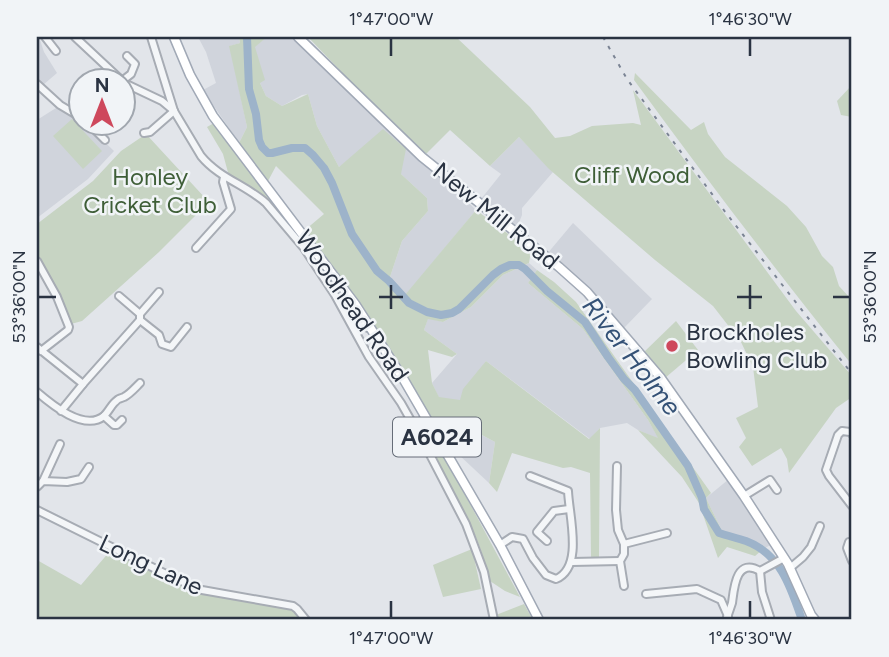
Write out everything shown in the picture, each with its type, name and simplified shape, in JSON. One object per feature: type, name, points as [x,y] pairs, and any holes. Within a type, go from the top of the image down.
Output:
[{"type":"main road","name":"Woodhead Road","points":[[174,37],[190,75],[213,116],[347,293],[371,329],[500,545],[539,620]]},
{"type":"main road","name":"New Mill Road","points":[[298,37],[422,157],[587,292],[660,377],[744,496],[790,568],[815,620]]},
{"type":"street","points":[[45,37],[56,51]]},
{"type":"street","points":[[75,37],[106,66]]},
{"type":"street","points":[[151,37],[174,111],[201,156],[223,177],[260,197],[304,248],[426,447],[466,524],[484,572],[494,620]]},
{"type":"street","points":[[127,56],[134,66]]},
{"type":"street","points":[[37,84],[66,109]]},
{"type":"street","points":[[136,88],[162,101],[174,111]]},
{"type":"street","points":[[37,96],[44,91]]},
{"type":"street","points":[[144,133],[174,111]]},
{"type":"street","points":[[101,136],[105,140]]},
{"type":"street","points":[[223,177],[231,209],[236,216]]},
{"type":"street","points":[[197,248],[231,209]]},
{"type":"street","points":[[37,261],[57,297],[69,327],[39,349],[83,384]]},
{"type":"street","points":[[61,411],[159,292]]},
{"type":"street","points":[[119,296],[159,335],[162,344],[171,347],[187,327]]},
{"type":"street","points":[[350,321],[371,329]]},
{"type":"street","points":[[37,392],[61,411],[80,419],[97,419],[104,416],[117,400],[138,388]]},
{"type":"street","points":[[424,414],[422,418],[428,443],[426,447]]},
{"type":"street","points":[[104,416],[114,425],[120,424]]},
{"type":"street","points":[[852,434],[842,431],[838,435],[826,470],[852,506]]},
{"type":"street","points":[[37,486],[43,481],[60,444]]},
{"type":"street","points":[[617,466],[616,510],[618,530],[624,544],[624,554],[620,561],[624,586]]},
{"type":"street","points":[[43,481],[67,482],[81,478],[89,467]]},
{"type":"street","points":[[500,545],[512,537],[523,539],[546,575],[556,579],[564,575],[572,562],[572,520],[568,491],[530,477]]},
{"type":"street","points":[[744,496],[770,480],[777,490]]},
{"type":"street","points":[[547,541],[537,532],[554,512],[569,509]]},
{"type":"street","name":"Long Lane","points":[[37,510],[202,590],[293,606],[298,608],[306,620]]},
{"type":"street","points":[[790,568],[811,547],[820,526]]},
{"type":"street","points":[[624,544],[667,533]]},
{"type":"street","points":[[849,542],[847,548],[852,561]]},
{"type":"street","points":[[727,618],[736,576],[746,568],[760,571],[782,559]]},
{"type":"street","points":[[572,562],[620,561]]},
{"type":"street","points":[[760,571],[762,592],[771,620]]},
{"type":"street","points":[[646,594],[696,589],[721,600],[727,618]]},
{"type":"shaded area","points":[[37,37],[57,73],[43,85],[37,80]]},
{"type":"shaded area","points":[[198,37],[239,37],[240,43],[230,46],[247,127],[239,143],[203,90],[216,83]]},
{"type":"shaded area","points":[[267,37],[295,37],[476,210],[406,295],[390,277],[402,241],[428,211],[427,198],[401,174],[349,160],[339,167],[317,126],[308,94],[282,106],[266,96],[260,83],[254,47]]},
{"type":"shaded area","points":[[56,108],[66,112],[66,136],[98,136],[114,151],[88,179],[37,218],[37,120]]},
{"type":"shaded area","points":[[519,137],[553,172],[522,208],[518,230],[481,199],[501,174],[490,166]]},
{"type":"shaded area","points":[[573,223],[652,299],[623,329],[547,254]]},
{"type":"shaded area","points":[[529,263],[537,270],[528,283],[583,329],[659,439],[627,423],[600,428],[590,439],[486,361],[460,401],[439,398],[432,383],[457,354],[424,330],[428,318],[443,322],[471,307],[503,275]]},
{"type":"shaded area","points":[[447,417],[495,442],[489,483],[441,438],[435,427]]},
{"type":"shaded area","points":[[729,479],[772,544],[762,550],[722,531],[706,498]]},
{"type":"green space","points":[[239,37],[267,37],[255,47],[265,80],[260,83],[266,96],[282,106],[308,94],[317,126],[339,167],[383,129],[406,149],[401,174],[427,198],[428,211],[402,241],[390,277],[405,295],[476,210],[531,251],[529,263],[503,275],[471,307],[443,322],[428,319],[424,330],[457,354],[452,357],[428,350],[432,383],[439,397],[460,400],[463,389],[486,361],[589,439],[600,428],[599,557],[591,557],[590,473],[512,453],[497,492],[489,483],[495,442],[448,417],[435,427],[362,308],[305,230],[324,214],[276,166],[268,181],[239,143],[247,127],[229,46],[240,43]]},
{"type":"green space","name":"Cliff Wood","points":[[308,37],[456,37],[530,107],[555,138],[570,136],[592,126],[633,123],[641,125],[633,90],[796,311],[852,376],[852,397],[836,408],[789,473],[787,459],[781,448],[752,466],[739,447],[746,438],[736,418],[758,407],[753,367],[741,342],[713,306],[549,169],[519,137],[490,166],[450,130],[425,155]]},
{"type":"green space","points":[[635,73],[691,130],[704,122],[708,134],[725,157],[787,206],[806,227],[822,256],[833,267],[839,286],[852,297],[852,365],[687,152],[634,80]]},
{"type":"green space","points":[[852,85],[852,117],[841,115],[837,101]]},
{"type":"green space","points":[[214,123],[278,204],[280,212],[265,197],[229,176],[223,154],[207,127]]},
{"type":"green space","points":[[66,124],[66,136],[88,136],[102,151],[83,169],[53,136]]},
{"type":"green space","name":"Honley Cricket Club","points":[[146,134],[207,200],[205,206],[159,252],[82,321],[71,324],[60,297],[37,257],[37,224],[93,181],[121,151]]},
{"type":"green space","points":[[537,270],[576,302],[711,493],[706,498],[722,531],[762,550],[755,556],[727,547],[718,558],[699,503],[682,477],[638,430],[658,438],[648,420],[583,329],[528,283]]},
{"type":"green space","points":[[676,321],[698,350],[665,378],[643,353]]},
{"type":"green space","points":[[434,437],[520,597],[487,579],[478,543],[438,461]]},
{"type":"green space","points":[[472,549],[481,589],[443,597],[433,565]]},
{"type":"green space","points":[[110,551],[198,593],[269,603],[293,610],[301,620],[37,620],[37,560],[81,585]]},
{"type":"green space","points":[[524,604],[533,620],[497,620],[496,615]]},
{"type":"waterway","name":"River Holme","points":[[247,37],[249,89],[262,147],[268,153],[305,148],[313,155],[332,183],[352,234],[377,271],[409,303],[427,312],[441,315],[459,309],[501,269],[510,265],[519,265],[525,269],[585,322],[624,379],[635,390],[688,466],[704,509],[719,533],[758,547],[776,563],[789,584],[802,620]]},
{"type":"railway","points":[[603,37],[627,79],[726,213],[852,374]]},
{"type":"place","name":"Brockholes Bowling Club","points":[[672,346]]}]
